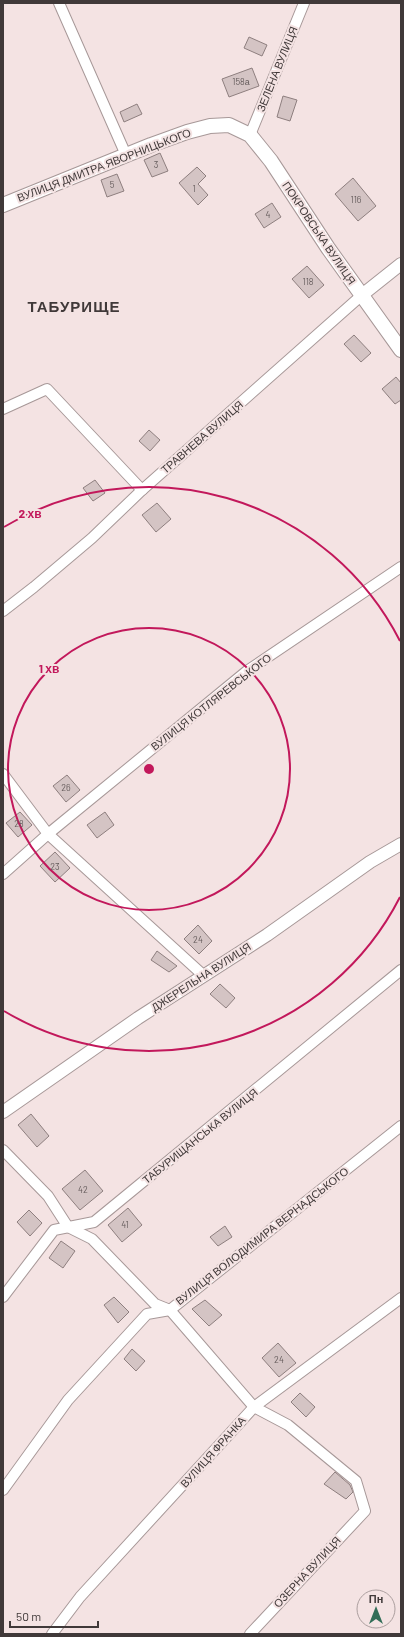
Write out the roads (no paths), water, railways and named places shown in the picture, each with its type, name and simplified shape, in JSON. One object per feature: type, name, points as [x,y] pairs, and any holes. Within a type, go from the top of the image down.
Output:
[{"type":"main road","name":"ВУЛИЦЯ ДМИТРА ЯВОРНИЦЬКОГО","points":[[3,205],[187,132],[210,126],[229,125]]},
{"type":"main road","name":"ПОКРОВСЬКА ВУЛИЦЯ","points":[[229,125],[250,135],[270,161],[328,248],[401,350]]},
{"type":"street","points":[[59,3],[126,155]]},
{"type":"street","name":"ЗЕЛЕНА ВУЛИЦЯ","points":[[250,135],[304,3]]},
{"type":"street","name":"ТРАВНЕВА ВУЛИЦЯ","points":[[3,610],[34,587],[92,538],[142,490],[362,295],[401,264]]},
{"type":"street","points":[[3,409],[47,389],[142,490]]},
{"type":"street","name":"ВУЛИЦЯ КОТЛЯРЕВСЬКОГО","points":[[3,874],[48,834],[247,671],[401,567]]},
{"type":"street","points":[[3,774],[48,834],[203,975]]},
{"type":"street","name":"ДЖЕРЕЛЬНА ВУЛИЦЯ","points":[[3,1112],[138,1018],[267,935],[370,862],[401,844]]},
{"type":"street","name":"ТАБУРИЩАНСЬКА ВУЛИЦЯ","points":[[3,1297],[54,1230],[94,1222],[401,970]]},
{"type":"street","name":"ВУЛИЦЯ ВОЛОДИМИРА ВЕРНАДСЬКОГО","points":[[3,1490],[68,1400],[147,1314],[170,1310],[401,1126]]},
{"type":"street","points":[[3,1150],[48,1196],[68,1227],[92,1239],[155,1304],[170,1310],[254,1407]]},
{"type":"street","name":"ВУЛИЦЯ ФРАНКА","points":[[52,1634],[80,1597],[254,1407],[401,1298]]},
{"type":"street","name":"ОЗЕРНА ВУЛИЦЯ","points":[[250,1634],[365,1511],[356,1481],[288,1425],[254,1407]]},
{"type":"district","name":"ТАБУРИЩЕ","points":[[74,307]]}]
